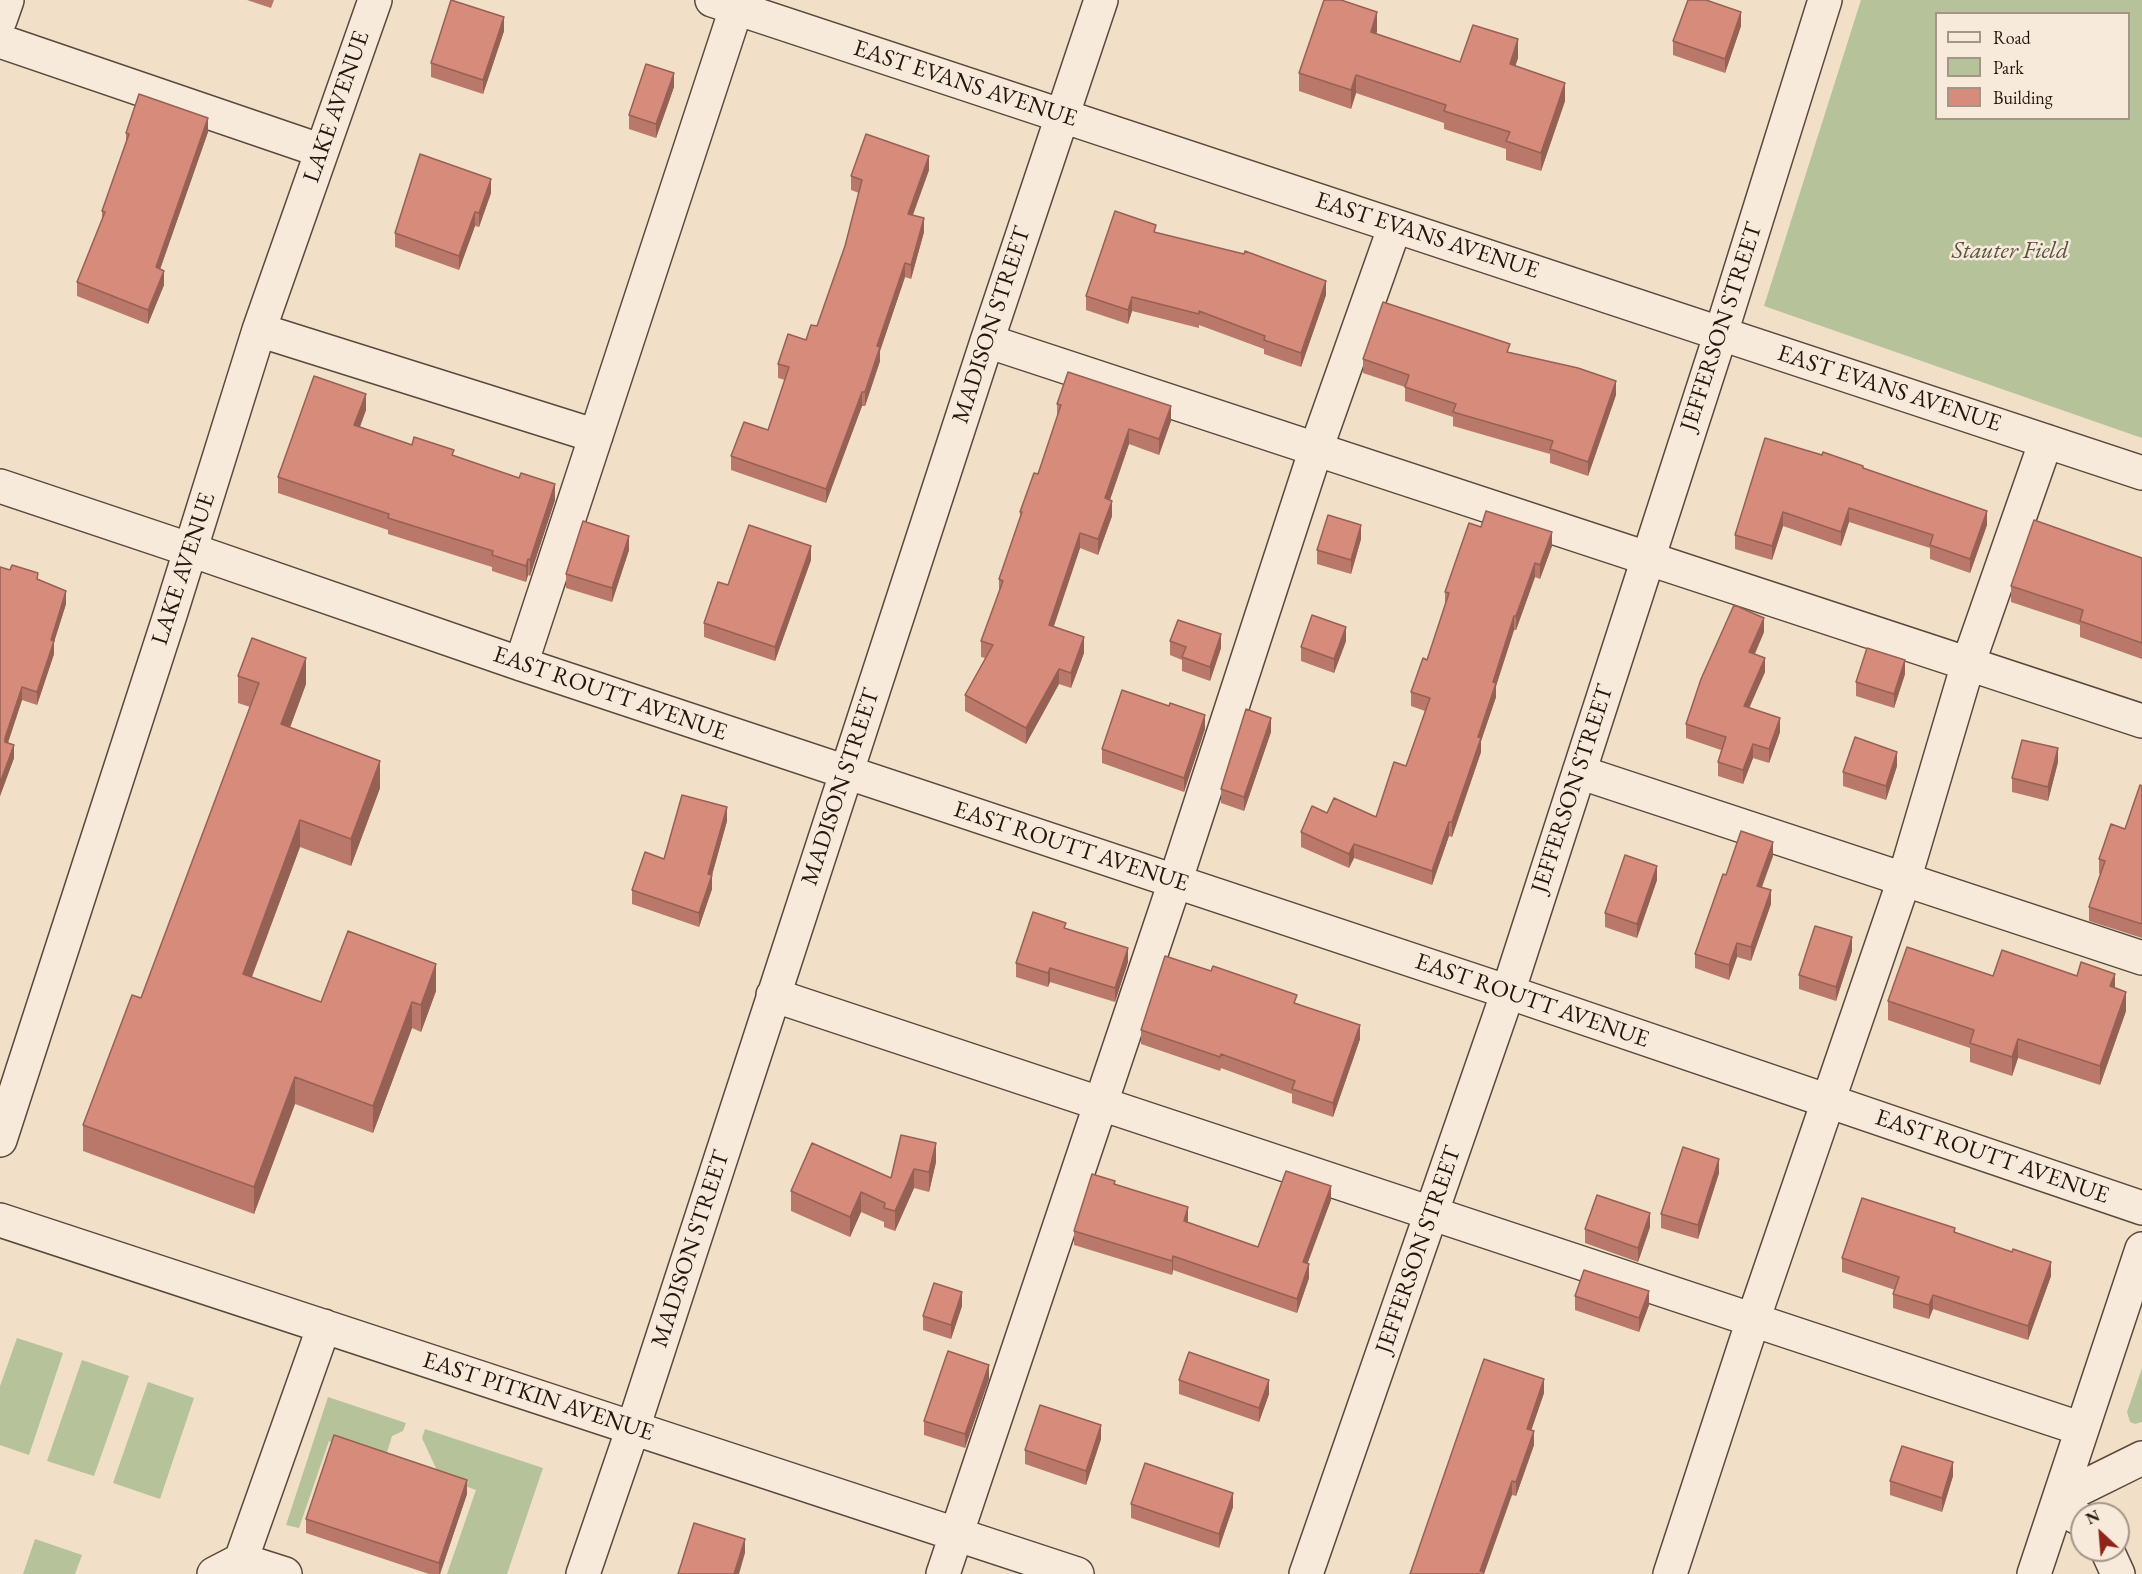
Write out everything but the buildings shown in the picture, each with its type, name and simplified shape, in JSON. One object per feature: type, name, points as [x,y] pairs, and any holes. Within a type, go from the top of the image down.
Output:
[{"type":"street","points":[[0,20],[7,0]]},
{"type":"street","name":"LAKE AVENUE","points":[[0,1140],[260,330],[375,0]]},
{"type":"street","name":"MADISON STREET","points":[[583,1574],[633,1428],[845,773],[1101,0]]},
{"type":"street","name":"JEFFERSON STREET","points":[[1306,1574],[1508,992],[1721,333],[1817,2]]},
{"type":"street","points":[[520,664],[596,436],[724,4]]},
{"type":"street","name":"EAST EVANS AVENUE","points":[[724,4],[2142,473]]},
{"type":"street","points":[[0,41],[322,151]]},
{"type":"street","points":[[943,1574],[1175,882],[1316,449],[1395,226]]},
{"type":"street","points":[[260,330],[596,436]]},
{"type":"street","points":[[987,341],[2142,721]]},
{"type":"street","points":[[1670,1574],[1752,1320],[1904,880],[1968,664],[2046,441]]},
{"type":"street","name":"EAST ROUTT AVENUE","points":[[0,486],[520,664],[1508,992],[2142,1208]]},
{"type":"street","points":[[1579,772],[2142,958]]},
{"type":"street","points":[[773,995],[2082,1429]]},
{"type":"street","name":"EAST PITKIN AVENUE","points":[[0,1220],[956,1535],[998,1562],[1077,1574]]},
{"type":"street","points":[[2034,1574],[2066,1508],[2082,1429],[2142,1249]]},
{"type":"street","points":[[285,1574],[228,1567],[324,1326]]},
{"type":"street","points":[[2066,1508],[2142,1458]]},
{"type":"green space","name":"Stauter Field","points":[[1861,0],[2142,0],[2142,438],[1764,306]]},
{"type":"green space","points":[[17,1338],[63,1353],[29,1455],[0,1445],[0,1386]]},
{"type":"green space","points":[[82,1360],[129,1376],[94,1476],[47,1461]]},
{"type":"green space","points":[[2142,1368],[2142,1422],[2135,1424],[2130,1422],[2127,1412]]},
{"type":"green space","points":[[148,1382],[194,1398],[160,1499],[113,1483]]},
{"type":"green space","points":[[328,1397],[406,1423],[403,1431],[392,1436],[385,1459],[329,1441],[299,1528],[286,1525]]},
{"type":"green space","points":[[425,1429],[543,1468],[507,1574],[447,1574],[476,1490],[440,1477],[422,1438]]},
{"type":"green space","points":[[35,1539],[82,1555],[75,1574],[23,1574]]}]
